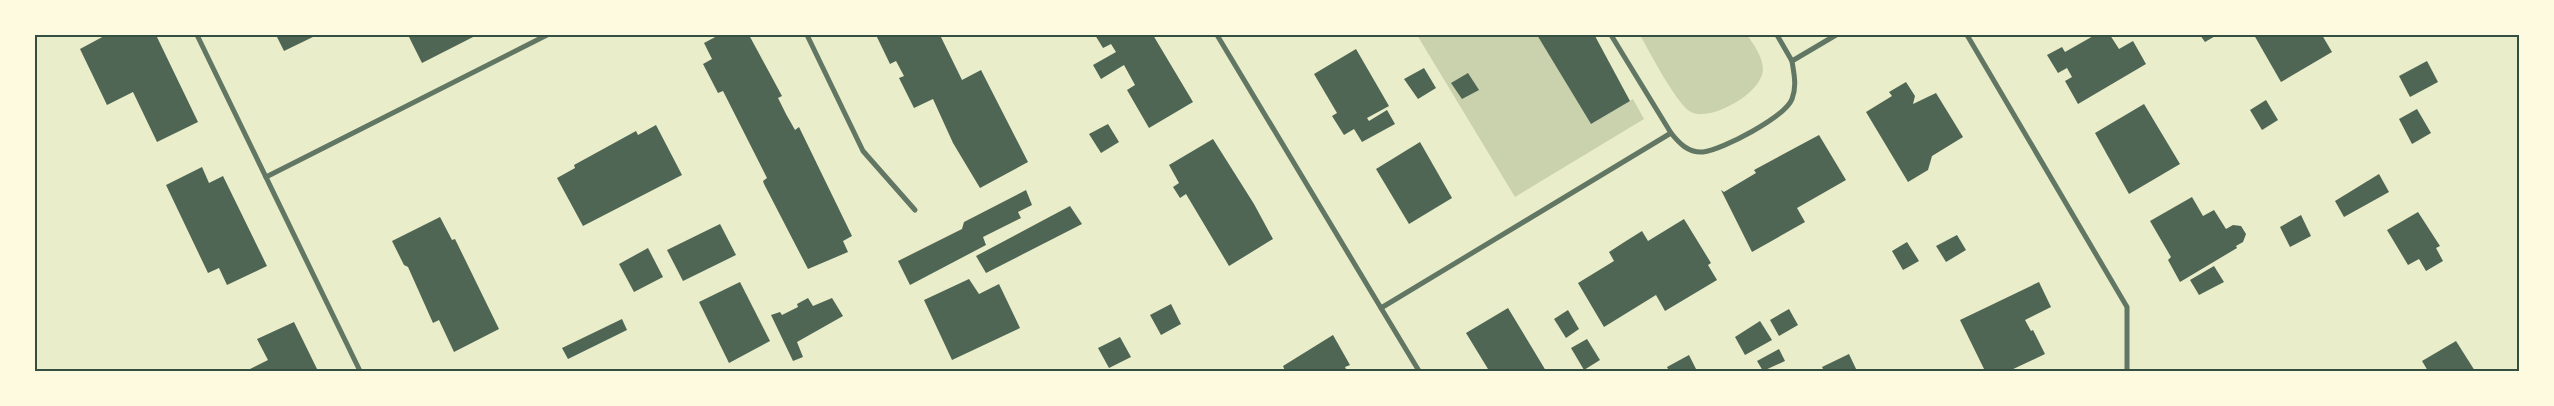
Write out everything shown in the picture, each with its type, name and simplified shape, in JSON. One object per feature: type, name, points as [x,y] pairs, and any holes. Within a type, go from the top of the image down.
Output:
[{"type":"street","points":[[197,35],[360,371]]},
{"type":"street","points":[[266,177],[547,35]]},
{"type":"street","points":[[807,35],[863,151],[915,210]]},
{"type":"street","points":[[1218,35],[1419,371]]},
{"type":"street","points":[[1610,35],[1671,133],[1683,148],[1702,152],[1732,141],[1772,118],[1791,101],[1796,86],[1792,61],[1777,35]]},
{"type":"street","points":[[1792,61],[1836,35]]},
{"type":"street","points":[[1967,35],[2127,307],[2127,371]]},
{"type":"street","points":[[1381,308],[1671,133]]},
{"type":"green space","points":[[1417,35],[1537,35],[1591,124],[1633,99],[1644,119],[1515,197]]},
{"type":"green space","points":[[1640,35],[1747,35],[1758,51],[1763,70],[1754,88],[1734,103],[1711,113],[1700,114],[1691,112],[1671,89]]},
{"type":"building","points":[[106,35],[156,35],[198,122],[157,142],[133,92],[107,105],[80,49]]},
{"type":"building","points":[[276,35],[317,35],[284,51]]},
{"type":"building","points":[[408,35],[477,35],[422,63]]},
{"type":"building","points":[[719,35],[749,35],[782,96],[778,98],[786,114],[795,130],[799,127],[852,236],[843,241],[848,252],[808,269],[764,184],[763,181],[767,178],[723,91],[718,93],[703,64],[712,59],[704,43]]},
{"type":"building","points":[[876,35],[940,35],[962,80],[981,70],[1028,162],[980,188],[953,143],[933,99],[914,108],[899,78],[904,76],[896,61],[890,64]]},
{"type":"building","points":[[1095,35],[1153,35],[1193,102],[1149,128],[1127,90],[1135,85],[1124,65],[1101,79],[1093,65],[1116,52],[1111,44],[1103,48]]},
{"type":"building","points":[[1537,35],[1595,36],[1630,101],[1591,124]]},
{"type":"building","points":[[2095,35],[2110,35],[2119,49],[2133,41],[2146,64],[2078,104],[2065,81],[2072,77],[2067,68],[2058,73],[2047,55],[2062,47],[2065,52]]},
{"type":"building","points":[[2200,35],[2217,35],[2205,42]]},
{"type":"building","points":[[2254,35],[2322,35],[2332,52],[2281,82]]},
{"type":"building","points":[[1356,49],[1389,106],[1367,118],[1369,121],[1387,110],[1395,124],[1362,142],[1354,129],[1344,135],[1332,116],[1337,113],[1314,74]]},
{"type":"building","points":[[2427,61],[2438,82],[2410,97],[2399,76]]},
{"type":"building","points":[[1424,68],[1436,88],[1418,99],[1404,79]]},
{"type":"building","points":[[1468,73],[1479,90],[1462,99],[1451,83]]},
{"type":"building","points":[[1906,82],[1915,96],[1913,104],[1936,93],[1963,137],[1932,156],[1928,170],[1908,182],[1866,112],[1892,96],[1889,92]]},
{"type":"building","points":[[2266,100],[2278,120],[2262,130],[2250,110]]},
{"type":"building","points":[[2144,104],[2180,164],[2129,194],[2095,133]]},
{"type":"building","points":[[2417,109],[2431,133],[2412,144],[2399,119]]},
{"type":"building","points":[[1108,124],[1119,142],[1101,153],[1089,134]]},
{"type":"building","points":[[656,125],[682,175],[583,226],[557,178],[575,168],[574,165],[636,131],[638,135]]},
{"type":"building","points":[[1819,135],[1846,180],[1797,208],[1805,222],[1752,252],[1721,190],[1724,192],[1756,173],[1754,170]]},
{"type":"building","points":[[1213,139],[1254,204],[1273,239],[1229,266],[1186,194],[1180,198],[1173,187],[1179,183],[1169,165]]},
{"type":"building","points":[[1420,142],[1452,198],[1409,224],[1376,169]]},
{"type":"building","points":[[202,167],[209,183],[223,176],[267,266],[227,285],[219,268],[208,273],[166,185]]},
{"type":"building","points":[[2379,174],[2389,192],[2344,217],[2335,201]]},
{"type":"building","points":[[1026,190],[1032,205],[1018,212],[1021,218],[983,237],[986,245],[910,285],[898,261],[962,229],[964,222]]},
{"type":"building","points":[[2192,197],[2203,216],[2214,210],[2226,229],[2233,225],[2241,226],[2246,234],[2243,242],[2236,246],[2237,248],[2180,282],[2168,260],[2171,257],[2150,221]]},
{"type":"building","points":[[1070,206],[1082,224],[986,273],[976,256]]},
{"type":"building","points":[[2418,212],[2440,246],[2436,248],[2443,261],[2426,271],[2419,259],[2408,265],[2387,230]]},
{"type":"building","points":[[2301,215],[2311,236],[2290,247],[2280,227]]},
{"type":"building","points":[[440,217],[452,240],[455,239],[499,329],[454,352],[439,320],[433,323],[408,267],[404,265],[392,241]]},
{"type":"building","points":[[1684,219],[1711,263],[1708,265],[1717,280],[1665,311],[1656,295],[1604,327],[1578,283],[1614,261],[1609,252],[1642,231],[1648,241]]},
{"type":"building","points":[[720,224],[736,255],[683,281],[667,250]]},
{"type":"building","points":[[1957,235],[1966,250],[1946,262],[1936,246]]},
{"type":"building","points":[[1907,242],[1919,261],[1903,270],[1892,251]]},
{"type":"building","points":[[648,248],[663,277],[634,292],[619,264]]},
{"type":"building","points":[[2214,266],[2224,282],[2199,295],[2190,280]]},
{"type":"building","points":[[969,279],[979,294],[999,284],[1020,328],[952,360],[924,300]]},
{"type":"building","points":[[740,282],[770,341],[729,363],[699,302]]},
{"type":"building","points":[[2039,282],[2051,307],[2025,320],[2031,331],[2033,330],[2045,354],[2009,371],[1985,371],[1960,320]]},
{"type":"building","points":[[808,298],[813,306],[832,298],[843,316],[797,342],[803,357],[793,361],[771,315],[780,312],[782,315],[798,307],[797,304]]},
{"type":"building","points":[[1171,304],[1181,324],[1161,335],[1150,315]]},
{"type":"building","points":[[1508,308],[1546,371],[1484,371],[1488,369],[1466,333]]},
{"type":"building","points":[[1789,309],[1798,325],[1779,336],[1770,320]]},
{"type":"building","points":[[1568,310],[1579,329],[1566,338],[1554,319]]},
{"type":"building","points":[[622,319],[627,330],[568,359],[562,348]]},
{"type":"building","points":[[1760,321],[1772,340],[1745,355],[1735,337]]},
{"type":"building","points":[[294,322],[318,371],[246,371],[268,360],[257,339]]},
{"type":"building","points":[[1333,335],[1350,365],[1345,367],[1347,371],[1285,371],[1283,366]]},
{"type":"building","points":[[1120,337],[1131,357],[1109,368],[1098,348]]},
{"type":"building","points":[[1587,339],[1600,360],[1584,370],[1571,348]]},
{"type":"building","points":[[2456,341],[2475,371],[2428,371],[2422,361]]},
{"type":"building","points":[[1779,349],[1785,361],[1763,371],[1757,361]]},
{"type":"building","points":[[1849,354],[1857,371],[1819,371],[1823,369],[1822,367]]},
{"type":"building","points":[[1689,355],[1697,371],[1669,371],[1667,367]]}]
